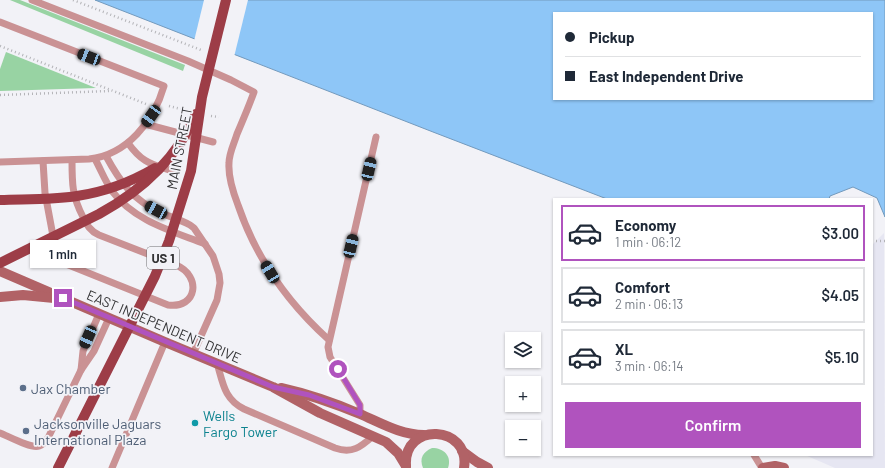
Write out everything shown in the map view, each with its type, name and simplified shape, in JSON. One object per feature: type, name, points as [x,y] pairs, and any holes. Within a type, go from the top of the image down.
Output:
[{"type":"main road","name":"MAIN STREET","points":[[58,468],[155,276],[171,236],[191,171],[202,97],[226,0]]},
{"type":"main road","name":"US 1","points":[[0,263],[115,205],[138,189],[179,144],[190,128],[202,97]]},
{"type":"main road","points":[[0,200],[66,197],[92,193],[135,178],[152,170],[166,160]]},
{"type":"street","name":"EAST INDEPENDENT DRIVE","points":[[0,271],[273,387],[320,413],[391,445],[401,457],[406,467]]},
{"type":"street","points":[[0,297],[23,295],[56,298],[83,307]]},
{"type":"street","name":"EAST INDEPENDENT DRIVE","points":[[273,387],[309,395],[404,432],[424,435],[435,433],[446,435],[456,441],[462,451],[488,468]]},
{"type":"street","name":"EAST INDEPENDENT DRIVE","points":[[406,467],[406,456],[410,447],[416,440],[424,435]]},
{"type":"street","points":[[462,451],[464,457],[464,468]]},
{"type":"street","points":[[763,468],[775,466],[784,468]]},
{"type":"lane","points":[[32,0],[188,61],[254,92],[229,157],[229,173],[235,198],[253,242],[270,272],[303,315],[329,340]]},
{"type":"lane","points":[[0,22],[164,86],[157,105],[145,124],[128,143],[117,151],[95,159],[0,162]]},
{"type":"lane","points":[[145,124],[213,142]]},
{"type":"lane","points":[[360,414],[360,405],[330,357],[328,348],[376,138]]},
{"type":"lane","points":[[128,143],[143,160],[175,172]]},
{"type":"lane","points":[[106,156],[123,184],[134,196],[156,210],[190,225],[205,244],[216,264],[219,274],[219,288],[216,300],[193,354]]},
{"type":"lane","points":[[95,159],[113,193],[127,206],[151,222],[205,244]]},
{"type":"lane","points":[[43,161],[45,193],[56,252],[60,259],[66,264],[168,305],[178,305],[186,301],[192,294],[193,286],[190,275],[184,269],[176,264],[99,235],[90,230],[75,202],[72,186],[72,160]]},
{"type":"lane","points":[[81,370],[83,351],[99,314]]},
{"type":"lane","points":[[0,433],[34,447],[44,444],[81,370],[91,358],[109,318]]},
{"type":"lane","points":[[112,468],[165,342]]},
{"type":"lane","points":[[216,364],[228,397],[234,404],[244,409],[344,451],[357,449],[373,436]]},
{"type":"lane","points":[[755,456],[763,468]]},
{"type":"path","points":[[73,0],[205,51]]},
{"type":"path","points":[[0,46],[150,105],[167,106],[189,111]]},
{"type":"path","points":[[0,95],[112,91]]},
{"type":"path","points":[[204,114],[219,117]]},
{"type":"path","points":[[873,241],[885,241]]},
{"type":"shaded area","points":[[884,233],[885,468],[835,468],[807,456],[873,456],[873,244]]},
{"type":"green space","points":[[10,0],[20,0],[185,65],[183,71]]},
{"type":"green space","points":[[6,52],[96,88],[0,91],[0,69]]},
{"type":"green space","points":[[432,448],[440,449],[448,456],[448,468],[423,468],[421,461],[424,453]]},
{"type":"water","points":[[95,0],[885,0],[885,217],[877,198],[853,187],[830,196],[829,198],[604,198]]},
{"type":"pier","points":[[204,0],[248,0],[234,57],[194,41]]},
{"type":"place","name":"Jax Chamber","points":[[23,388]]},
{"type":"place","name":"Wells Fargo Tower","points":[[195,423]]},
{"type":"place","name":"Jacksonville Jaguars International Plaza","points":[[26,431]]},
{"type":"route","points":[[63,298],[273,387],[309,395],[360,414],[360,405],[338,369]]}]
